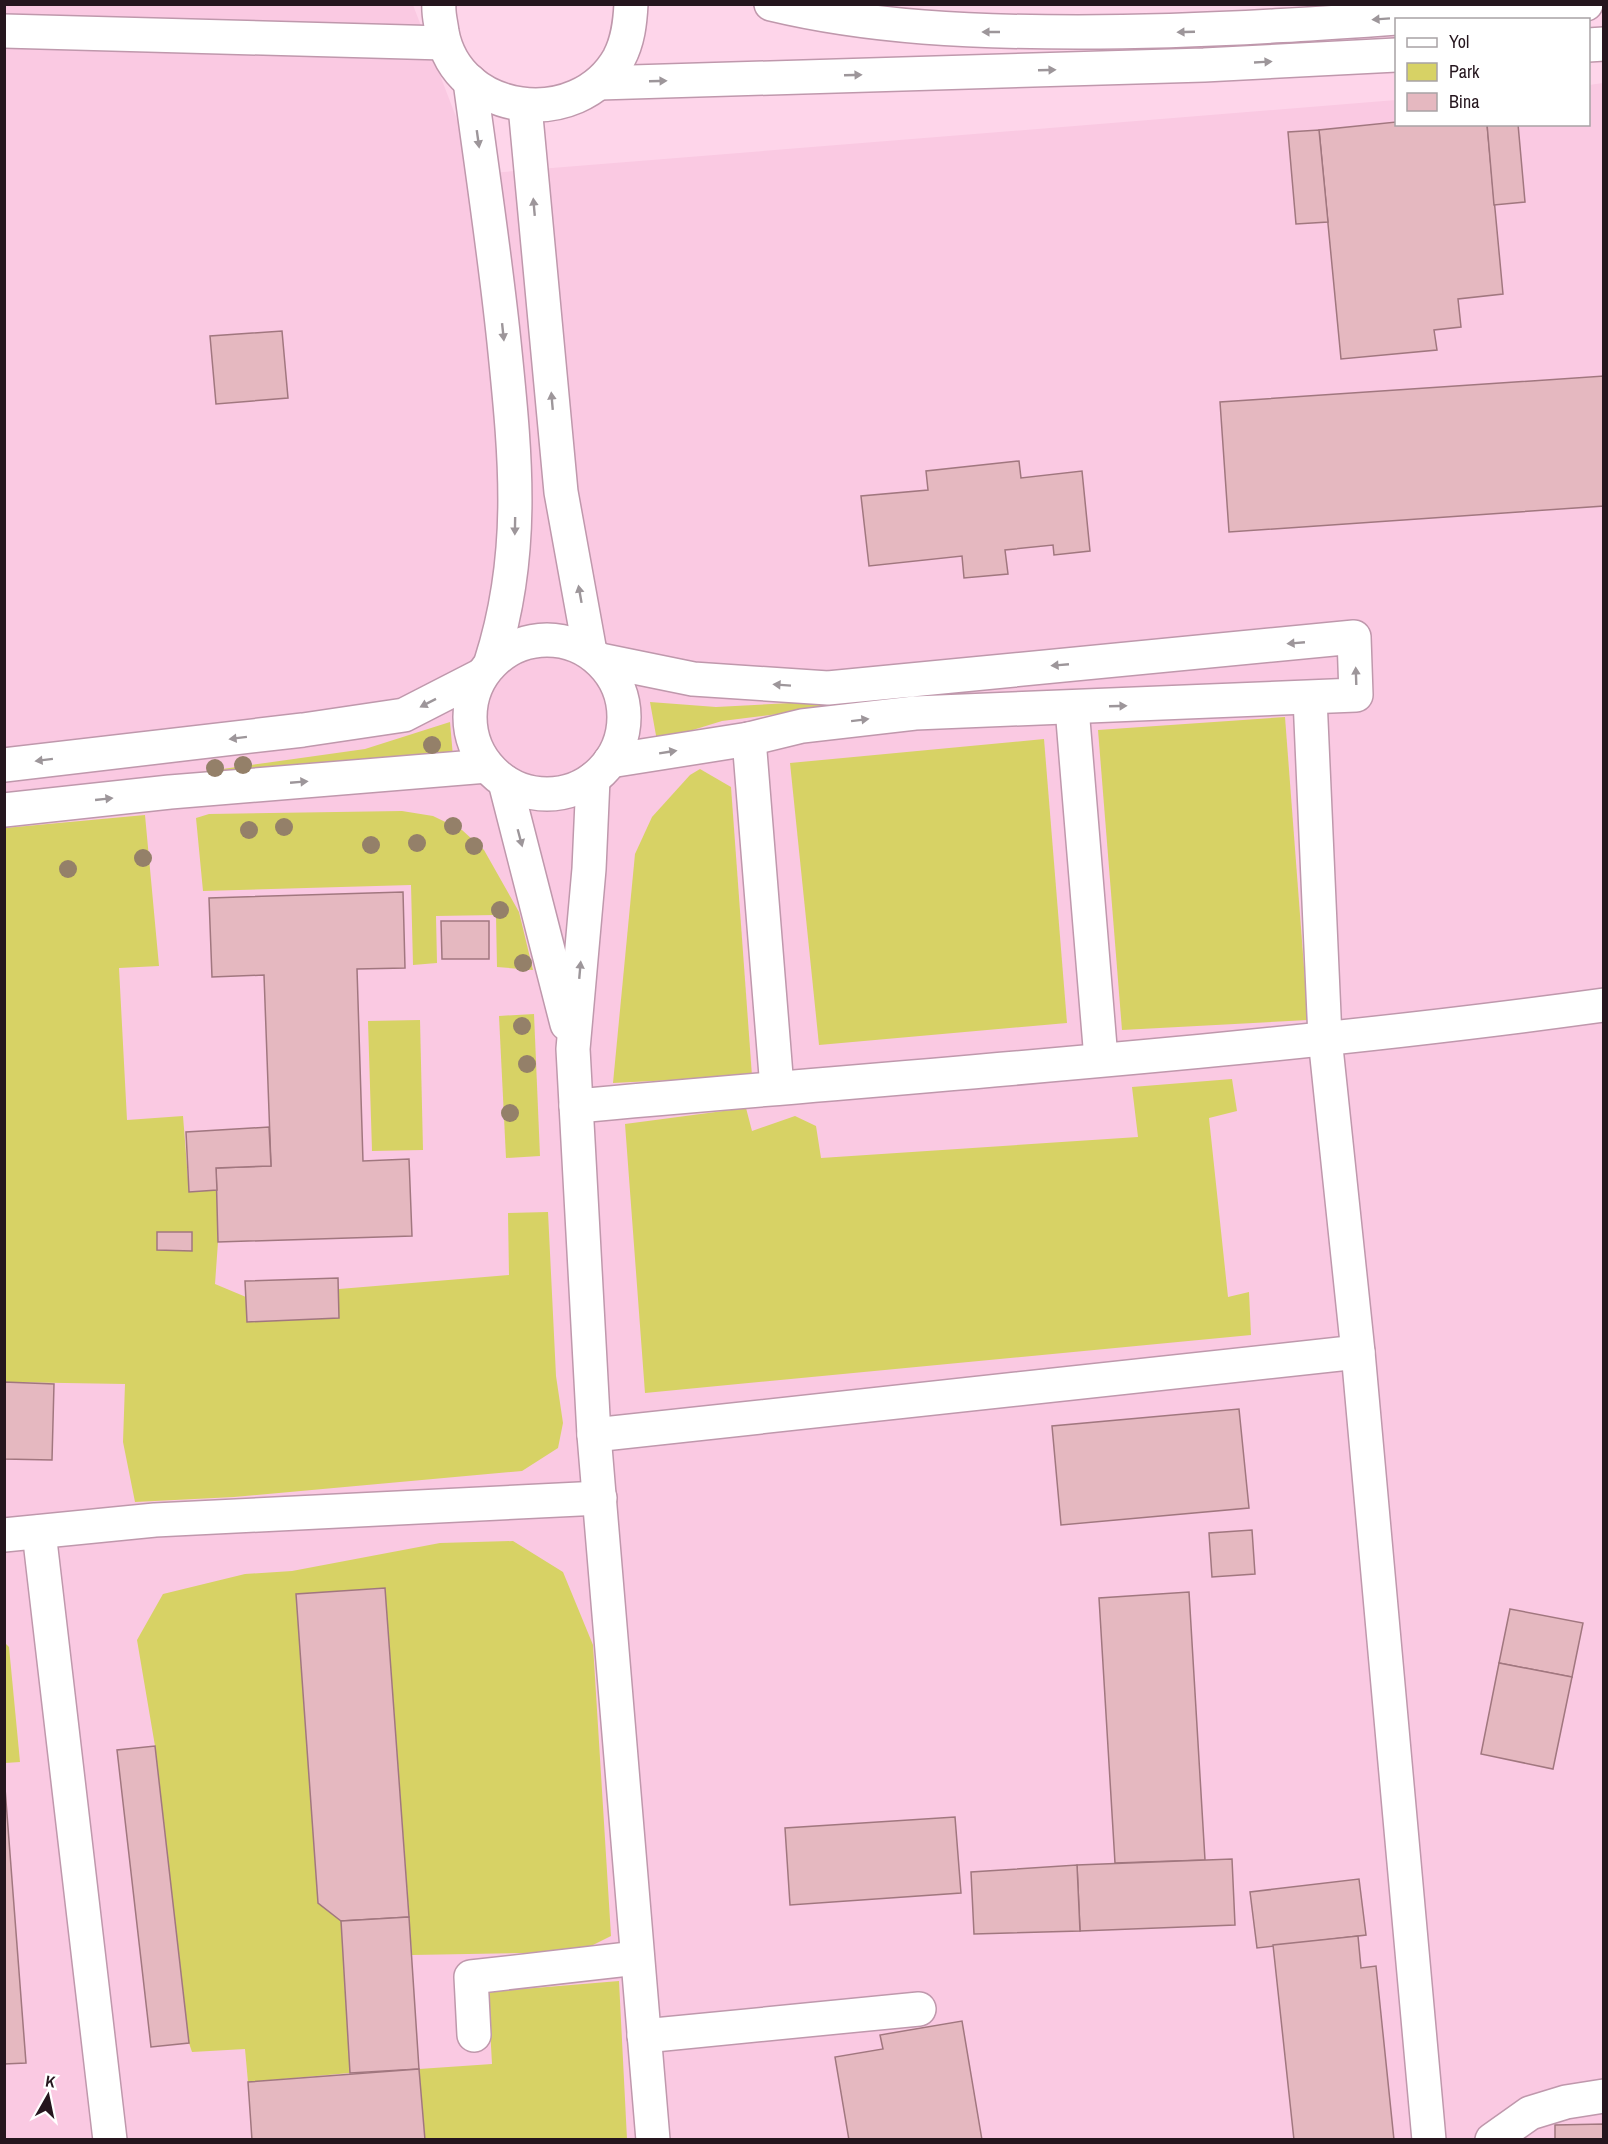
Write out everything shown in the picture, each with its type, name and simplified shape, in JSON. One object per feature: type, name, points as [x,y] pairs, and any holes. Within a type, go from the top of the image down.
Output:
[{"type":"street","points":[[440,4],[444,43],[455,64],[470,81],[495,98],[525,106],[552,105],[577,97],[599,82],[619,58],[630,30],[631,4]]},
{"type":"street","points":[[771,4],[816,15],[976,32],[1188,32],[1586,4]]},
{"type":"street","points":[[4,31],[444,43]]},
{"type":"street","points":[[599,82],[1192,66],[1395,55]]},
{"type":"street","points":[[4,765],[303,730],[404,715],[486,669],[513,646],[538,639],[566,641],[595,656],[693,679],[828,688],[1354,637],[1356,695],[915,713],[802,726],[602,770],[572,790],[549,794],[526,792],[496,774],[476,750],[470,732],[469,712],[472,693],[486,669],[505,620],[514,546],[516,460],[497,277],[470,81]]},
{"type":"street","points":[[525,106],[561,492],[595,656],[616,682],[624,709],[622,737],[602,770],[589,869],[573,1049],[594,1435],[653,2139]]},
{"type":"street","points":[[1310,698],[1325,1038],[1358,1352],[1429,2139]]},
{"type":"street","points":[[1072,708],[1101,1059]]},
{"type":"street","points":[[749,739],[777,1088]]},
{"type":"street","points":[[4,810],[181,791],[496,774]]},
{"type":"street","points":[[496,774],[573,1049]]},
{"type":"street","points":[[576,1106],[1325,1038],[1463,1024],[1604,1005]]},
{"type":"street","points":[[594,1435],[1358,1352]]},
{"type":"street","points":[[4,1536],[155,1520],[600,1498]]},
{"type":"street","points":[[39,1532],[110,2139]]},
{"type":"street","points":[[474,2035],[471,1977],[638,1958]]},
{"type":"street","points":[[644,2036],[919,2009]]},
{"type":"street","points":[[1492,2139],[1530,2113],[1566,2102],[1604,2096]]},
{"type":"shaded area","points":[[5,5],[413,5],[478,174],[1395,100],[1395,126],[1590,126],[1590,85],[1603,83],[1603,2139],[5,2140]]},
{"type":"green space","points":[[828,701],[828,708],[722,721],[657,741],[650,702],[716,707]]},
{"type":"green space","points":[[1285,717],[1308,1020],[1122,1030],[1098,730]]},
{"type":"green space","points":[[450,722],[454,768],[370,760],[194,773],[365,749]]},
{"type":"green space","points":[[1044,739],[1067,1023],[819,1045],[790,763]]},
{"type":"green space","points":[[700,769],[731,787],[752,1076],[613,1083],[635,854],[652,817],[690,775]]},
{"type":"green space","points":[[402,811],[433,816],[462,830],[484,850],[519,912],[533,970],[497,967],[496,915],[436,916],[437,963],[413,965],[411,885],[203,891],[196,818],[209,814]]},
{"type":"green space","points":[[145,815],[159,966],[119,968],[127,1120],[183,1116],[189,1192],[217,1190],[218,1242],[215,1284],[246,1297],[247,1322],[339,1318],[339,1289],[509,1275],[508,1213],[548,1212],[556,1376],[563,1423],[558,1448],[522,1471],[234,1497],[135,1502],[123,1442],[125,1384],[5,1382],[5,828]]},
{"type":"green space","points":[[534,1014],[540,1156],[506,1158],[499,1016]]},
{"type":"green space","points":[[420,1020],[423,1150],[372,1151],[368,1021]]},
{"type":"green space","points":[[1232,1079],[1237,1111],[1209,1118],[1228,1297],[1249,1292],[1251,1335],[645,1393],[625,1124],[746,1108],[752,1131],[795,1116],[816,1126],[821,1158],[1138,1137],[1132,1087]]},
{"type":"green space","points":[[513,1541],[563,1572],[593,1645],[611,1936],[579,1952],[412,1955],[385,1588],[296,1594],[318,1903],[341,1921],[350,2073],[248,2082],[245,2049],[192,2052],[189,2043],[155,1746],[137,1640],[163,1594],[245,1574],[292,1571],[440,1543]]},
{"type":"green space","points":[[5,1643],[9,1647],[20,1762],[5,1763]]},
{"type":"green space","points":[[619,1981],[627,2139],[425,2139],[419,2069],[492,2064],[488,1992]]},
{"type":"building","points":[[1395,122],[1395,126],[1487,126],[1503,294],[1458,299],[1461,327],[1434,330],[1437,350],[1341,359],[1319,130]]},
{"type":"building","points":[[1487,126],[1518,126],[1525,202],[1494,205]]},
{"type":"building","points":[[1319,130],[1328,222],[1296,224],[1288,132]]},
{"type":"building","points":[[282,331],[288,398],[216,404],[210,336]]},
{"type":"building","points":[[1604,376],[1604,506],[1229,532],[1220,402]]},
{"type":"building","points":[[1019,461],[1021,478],[1082,471],[1090,551],[1054,555],[1053,545],[1005,550],[1008,574],[964,578],[962,556],[869,566],[861,496],[928,490],[926,471]]},
{"type":"building","points":[[403,892],[405,968],[357,969],[363,1161],[409,1159],[412,1236],[218,1242],[216,1168],[271,1166],[264,975],[212,977],[209,898]]},
{"type":"building","points":[[441,921],[489,921],[489,959],[442,959]]},
{"type":"building","points":[[269,1127],[271,1166],[216,1168],[217,1190],[189,1192],[186,1132]]},
{"type":"building","points":[[157,1232],[192,1232],[192,1251],[157,1250]]},
{"type":"building","points":[[338,1278],[339,1318],[247,1322],[245,1281]]},
{"type":"building","points":[[4,1382],[54,1384],[52,1460],[4,1459]]},
{"type":"building","points":[[1239,1409],[1249,1508],[1061,1525],[1052,1426]]},
{"type":"building","points":[[1252,1530],[1255,1574],[1212,1577],[1209,1533]]},
{"type":"building","points":[[385,1588],[409,1917],[341,1921],[318,1903],[296,1594]]},
{"type":"building","points":[[1189,1592],[1205,1860],[1115,1863],[1099,1598]]},
{"type":"building","points":[[1510,1609],[1583,1623],[1572,1677],[1499,1663]]},
{"type":"building","points":[[1499,1663],[1572,1677],[1553,1769],[1481,1754]]},
{"type":"building","points":[[155,1746],[189,2043],[151,2047],[117,1750]]},
{"type":"building","points":[[4,1775],[26,2063],[4,2064]]},
{"type":"building","points":[[955,1817],[961,1893],[790,1905],[785,1828]]},
{"type":"building","points":[[1232,1859],[1235,1925],[1080,1931],[1077,1865]]},
{"type":"building","points":[[1077,1865],[1080,1931],[974,1934],[971,1872]]},
{"type":"building","points":[[1359,1879],[1366,1935],[1257,1948],[1250,1892]]},
{"type":"building","points":[[409,1917],[419,2069],[350,2073],[341,1921]]},
{"type":"building","points":[[1358,1936],[1361,1968],[1376,1966],[1394,2140],[1294,2140],[1273,1945]]},
{"type":"building","points":[[962,2021],[982,2140],[849,2140],[835,2057],[883,2049],[880,2035]]},
{"type":"building","points":[[419,2069],[425,2140],[252,2140],[248,2082]]},
{"type":"building","points":[[1604,2124],[1604,2140],[1555,2140],[1555,2125]]}]
